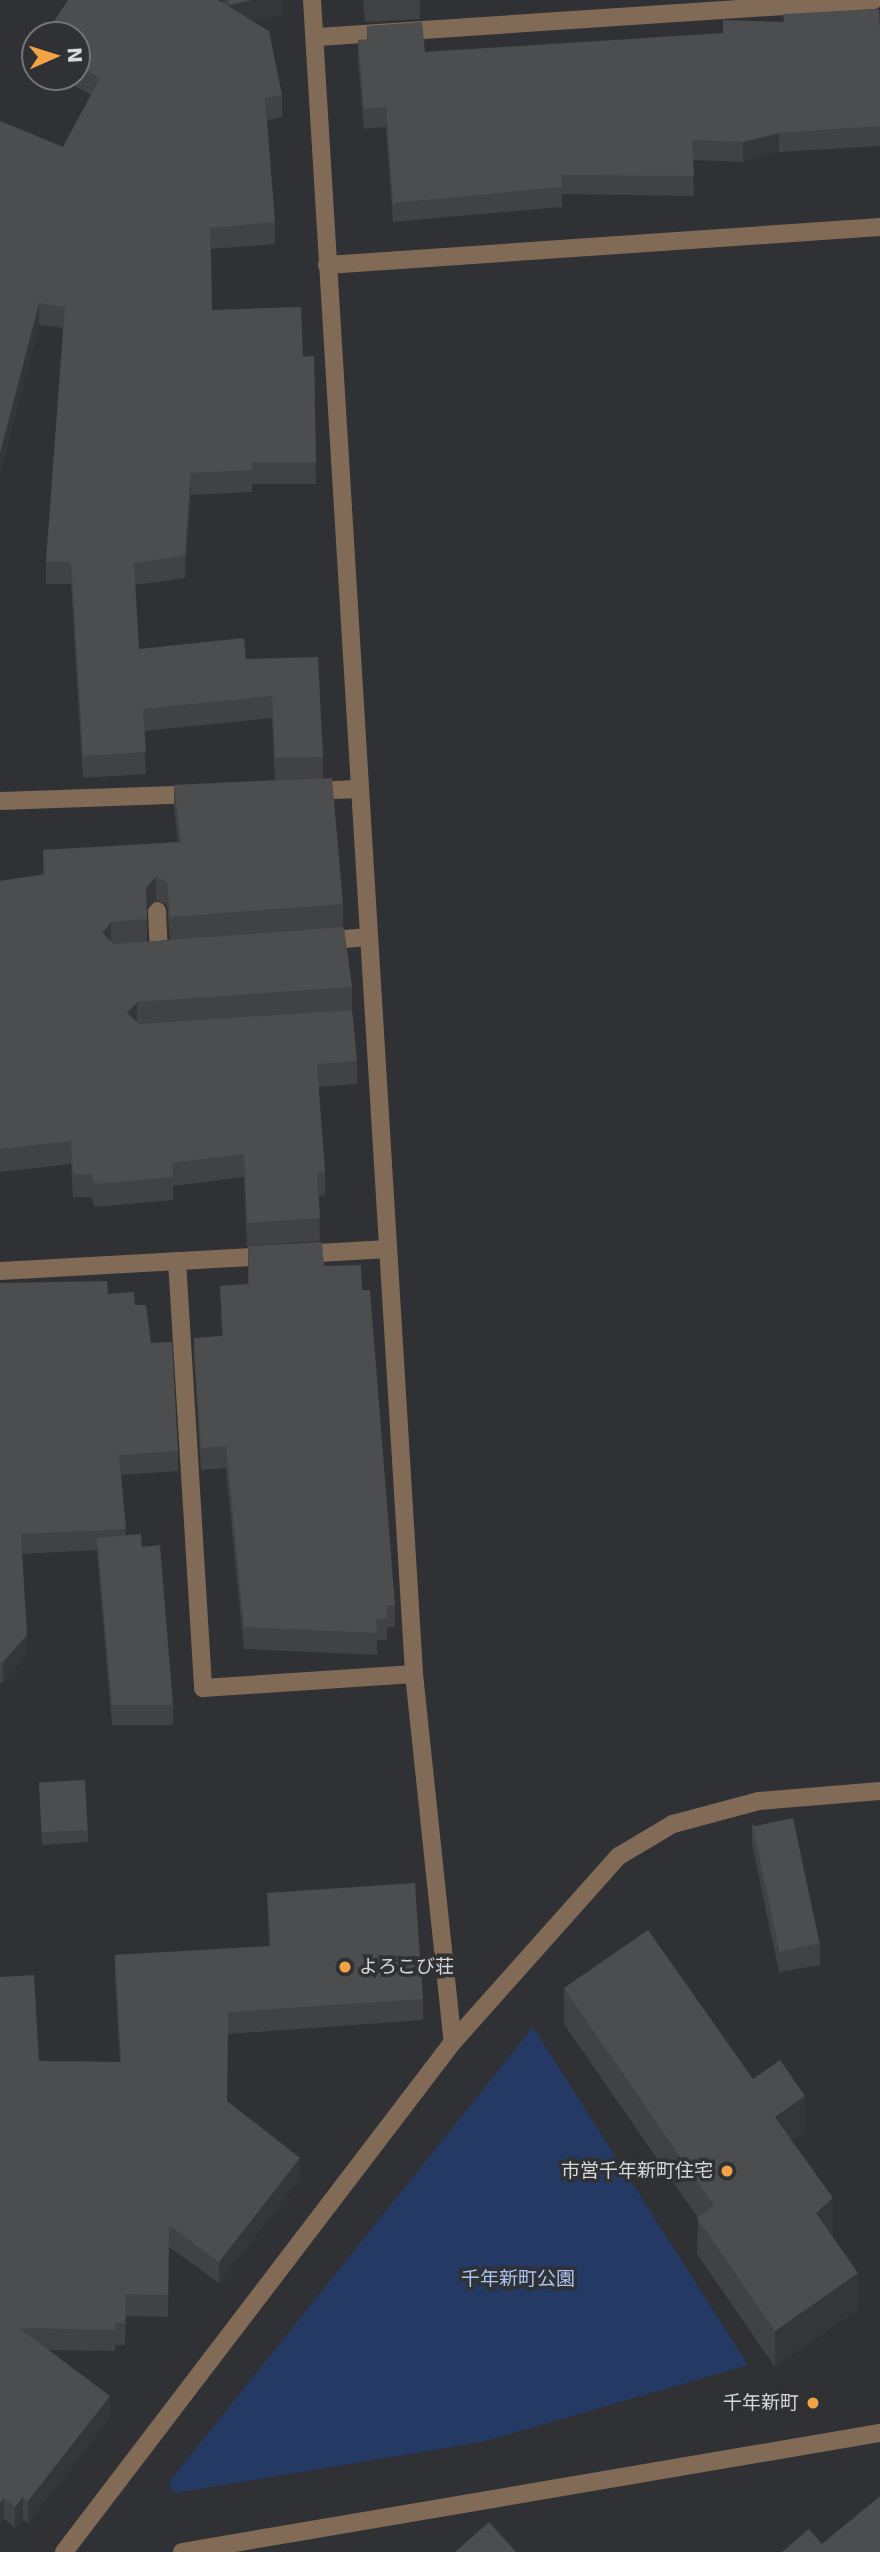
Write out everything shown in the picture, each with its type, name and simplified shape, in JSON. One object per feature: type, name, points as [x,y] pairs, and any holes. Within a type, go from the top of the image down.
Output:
[{"type":"street","points":[[312,0],[318,37],[327,265],[368,937],[366,1021],[388,1250],[414,1674],[453,2042]]},
{"type":"street","points":[[318,37],[874,0]]},
{"type":"street","points":[[327,265],[880,227]]},
{"type":"street","points":[[289,791],[358,789]]},
{"type":"street","points":[[0,800],[220,793]]},
{"type":"street","points":[[136,955],[166,952],[158,911]]},
{"type":"street","points":[[298,943],[368,937]]},
{"type":"street","points":[[0,1271],[388,1250]]},
{"type":"street","points":[[177,1261],[203,1688],[414,1674]]},
{"type":"street","points":[[64,2552],[453,2042],[619,1856],[673,1824],[759,1801],[880,1791]]},
{"type":"street","points":[[182,2552],[880,2433]]},
{"type":"green space","name":"千年新町公園","points":[[533,2027],[748,2365],[482,2442],[174,2493],[169,2482]]},
{"type":"building","points":[[68,0],[218,0],[269,31],[282,95],[265,98],[275,222],[210,228],[212,310],[301,307],[303,357],[314,356],[316,462],[252,462],[252,470],[191,473],[185,556],[134,563],[139,649],[244,638],[246,659],[318,657],[323,757],[275,758],[272,696],[143,709],[146,752],[83,756],[71,562],[46,562],[65,307],[39,303],[0,453],[0,121],[63,147],[100,78],[91,73],[91,21],[54,21]]},
{"type":"building","points":[[228,0],[252,0],[229,5]]},
{"type":"building","points":[[879,9],[880,126],[779,133],[743,142],[692,140],[694,176],[561,175],[562,187],[393,203],[386,107],[364,109],[358,40],[368,39],[367,26],[422,22],[425,52],[723,33],[723,20],[784,22],[783,14]]},
{"type":"building","points":[[332,778],[343,904],[170,917],[167,882],[156,877],[146,888],[147,919],[111,922],[102,933],[114,944],[344,927],[352,987],[137,1002],[127,1013],[139,1024],[352,1010],[357,1061],[317,1064],[325,1172],[317,1173],[320,1218],[247,1223],[244,1154],[172,1163],[173,1177],[95,1184],[91,1174],[73,1174],[71,1141],[0,1149],[0,881],[45,874],[43,850],[181,842],[174,785]]},
{"type":"building","points":[[322,1242],[324,1266],[361,1265],[362,1290],[370,1290],[395,1605],[387,1605],[387,1618],[376,1619],[377,1633],[244,1627],[226,1446],[201,1448],[194,1338],[223,1336],[220,1286],[249,1284],[248,1246]]},
{"type":"building","points":[[107,1281],[108,1294],[134,1292],[135,1305],[146,1305],[151,1343],[172,1342],[178,1451],[119,1455],[126,1529],[21,1534],[27,1635],[3,1662],[0,1662],[0,1283]]},
{"type":"building","points":[[141,1534],[142,1547],[160,1545],[173,1705],[112,1705],[97,1538]]},
{"type":"building","points":[[85,1780],[88,1830],[42,1832],[39,1782]]},
{"type":"building","points":[[793,1818],[820,1943],[780,1952],[753,1827]]},
{"type":"building","points":[[415,1883],[423,1999],[228,2012],[227,2101],[300,2158],[219,2262],[169,2225],[168,2295],[126,2294],[125,2323],[115,2323],[115,2330],[19,2328],[110,2396],[28,2501],[23,2497],[15,2507],[4,2498],[0,2503],[0,1977],[34,1975],[39,2061],[121,2062],[115,1955],[271,1946],[267,1893]]},
{"type":"building","name":"市営千年新町住宅","points":[[648,1930],[753,2079],[780,2060],[805,2096],[775,2117],[833,2198],[816,2213],[858,2273],[775,2331],[697,2218],[714,2206],[564,1988]]},
{"type":"building","points":[[880,2496],[880,2552],[782,2552],[809,2529],[822,2544]]},
{"type":"building","points":[[489,2522],[516,2552],[455,2552]]},
{"type":"place","name":"よろこび荘","points":[[345,1967]]},
{"type":"place","name":"市営千年新町住宅","points":[[727,2171]]},
{"type":"place","name":"千年新町","points":[[813,2403]]}]
